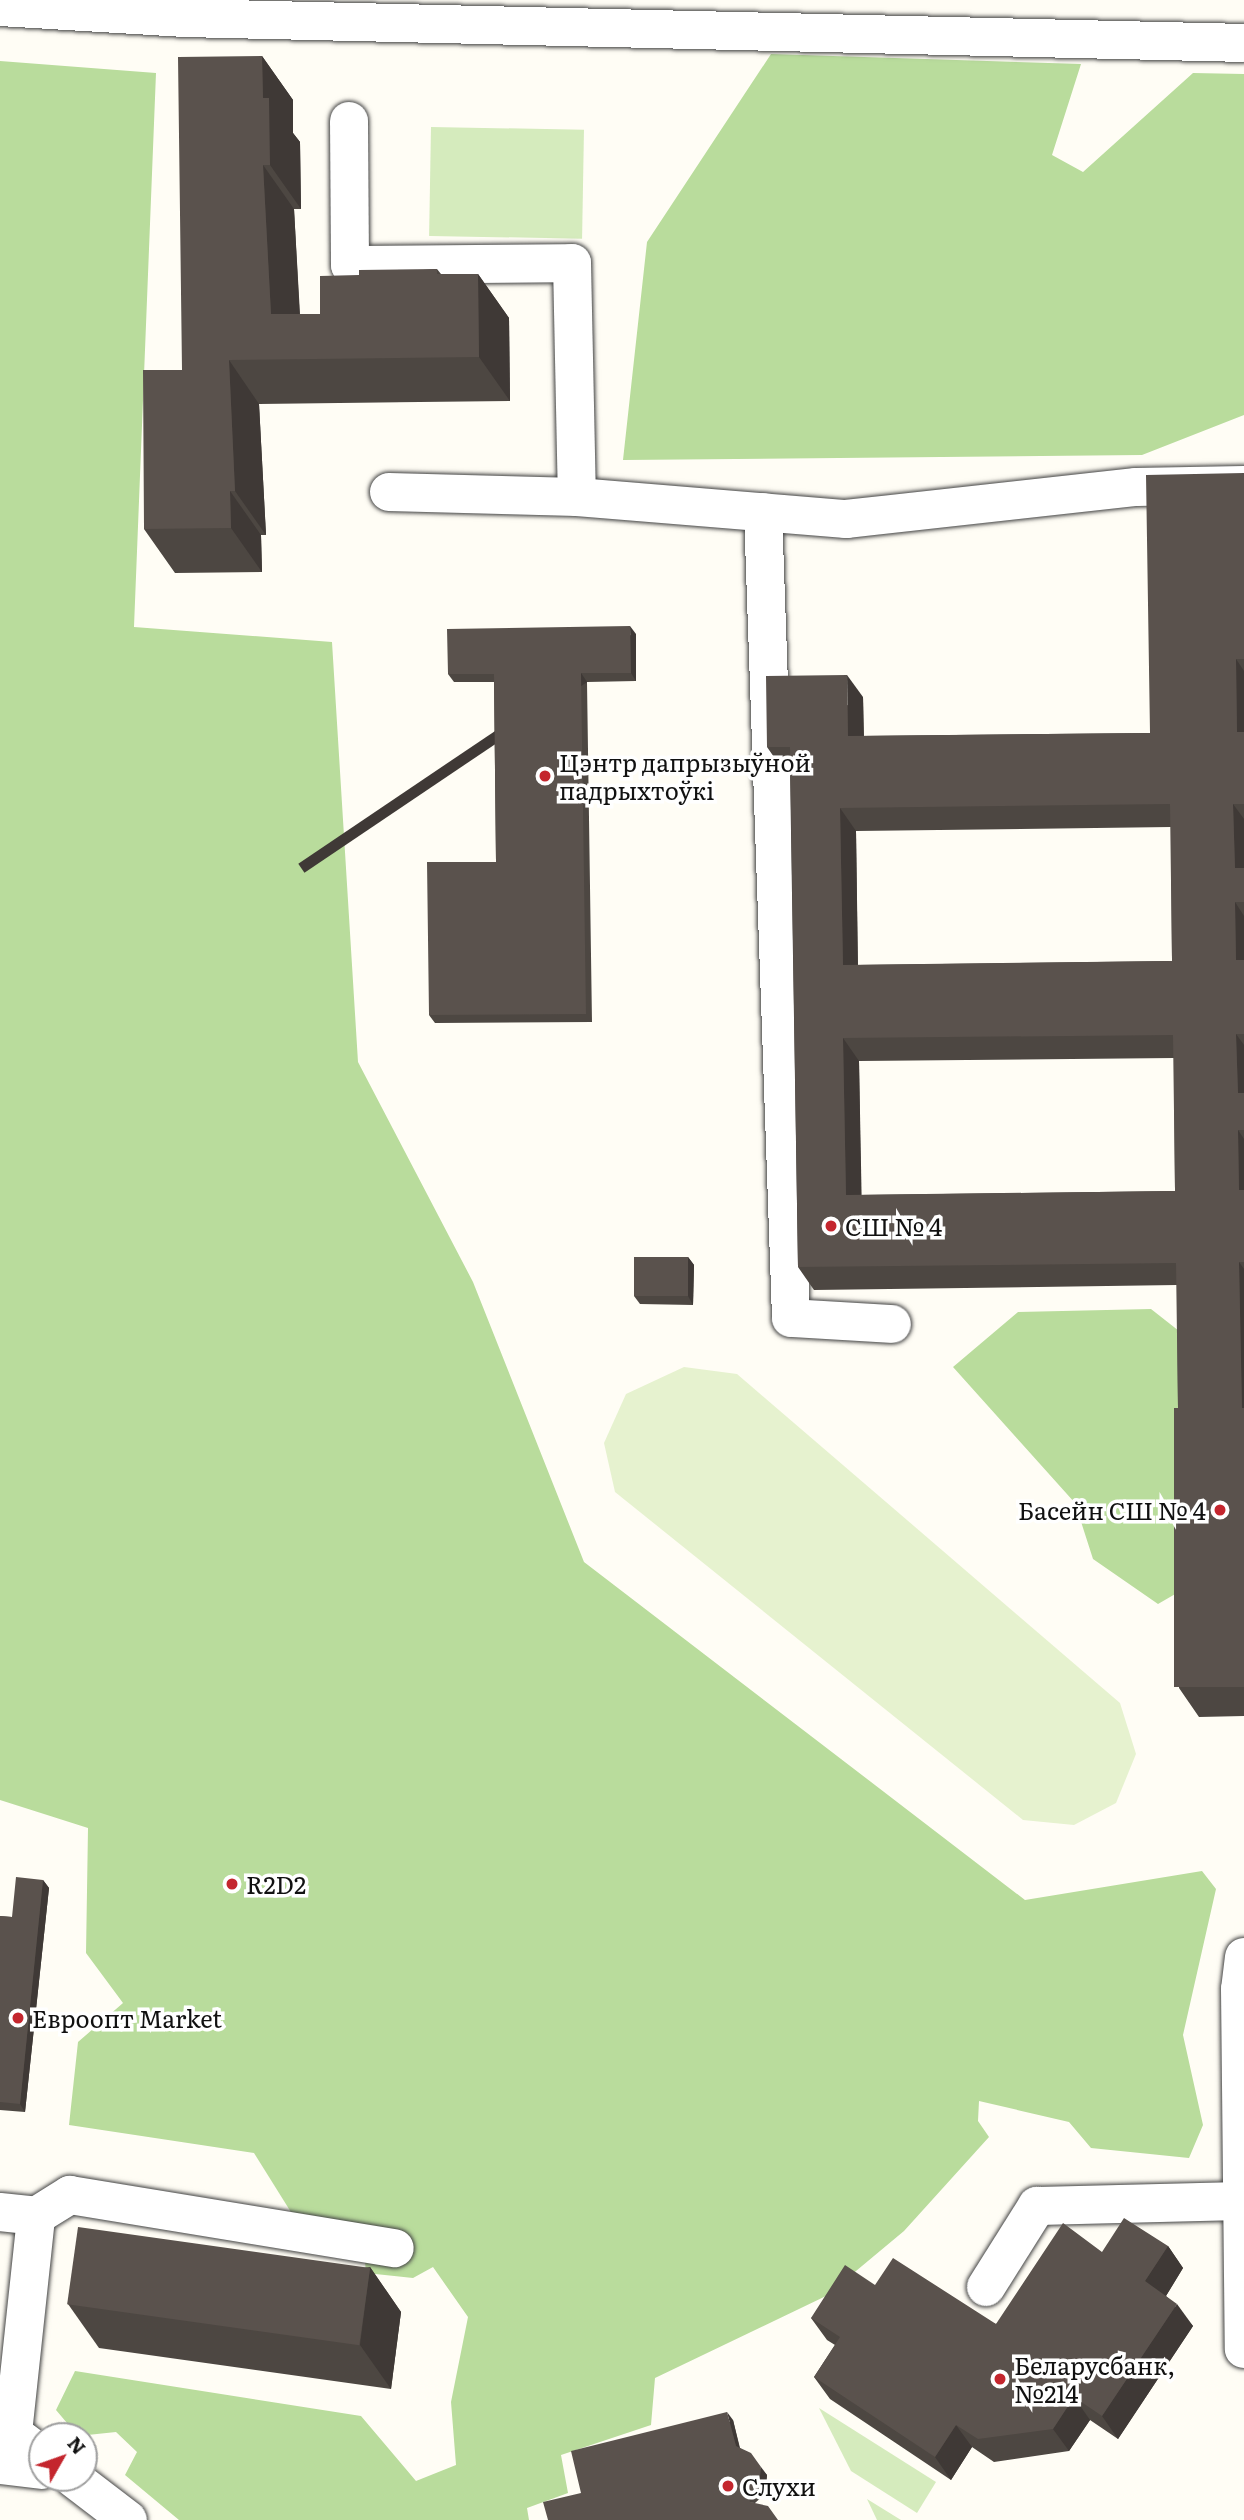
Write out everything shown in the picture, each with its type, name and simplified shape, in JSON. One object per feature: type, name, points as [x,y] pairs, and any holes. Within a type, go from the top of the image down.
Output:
[{"type":"street","points":[[0,7],[185,18],[1244,43]]},
{"type":"street","points":[[349,121],[350,265],[572,263],[576,497]]},
{"type":"street","points":[[389,492],[576,497],[846,519],[1136,487],[1244,485]]},
{"type":"street","points":[[763,512],[791,1318],[892,1324]]},
{"type":"street","points":[[1244,1957],[1240,1989],[1244,2349]]},
{"type":"street","points":[[28,2457],[14,2444],[18,2214],[70,2195],[395,2248]]},
{"type":"street","points":[[986,2287],[1037,2206],[1242,2201]]},
{"type":"street","points":[[91,2492],[128,2520]]},
{"type":"green space","points":[[771,54],[1081,64],[1052,155],[1083,172],[1193,73],[1244,74],[1244,415],[1142,455],[623,460],[647,242]]},
{"type":"green space","points":[[0,61],[156,73],[134,627],[332,642],[358,1062],[473,1282],[584,1562],[1025,1900],[1202,1871],[1216,1889],[1183,2035],[1203,2125],[1189,2158],[1091,2148],[1069,2122],[979,2101],[978,2121],[989,2137],[904,2231],[826,2296],[655,2378],[651,2425],[561,2455],[568,2493],[527,2508],[529,2520],[179,2520],[125,2475],[137,2452],[116,2432],[98,2434],[98,2422],[66,2422],[56,2410],[75,2371],[361,2416],[416,2481],[456,2465],[451,2402],[468,2317],[433,2267],[413,2278],[366,2273],[362,2229],[309,2241],[254,2153],[69,2125],[78,2042],[123,2003],[86,1953],[88,1828],[0,1800]]},
{"type":"green space","points":[[431,127],[584,130],[582,239],[429,236]]},
{"type":"green space","points":[[1151,1309],[1193,1342],[1196,1582],[1158,1604],[1093,1559],[1075,1503],[953,1367],[1018,1312]]},
{"type":"green space","points":[[684,1367],[737,1374],[1120,1703],[1136,1754],[1116,1803],[1074,1825],[1023,1820],[615,1492],[604,1443],[626,1394]]},
{"type":"green space","points":[[819,2408],[936,2482],[917,2513],[851,2471]]},
{"type":"green space","points":[[867,2499],[901,2520],[877,2520]]},
{"type":"building","points":[[262,56],[263,98],[269,98],[270,165],[263,165],[271,314],[320,314],[320,276],[359,275],[359,270],[437,269],[437,274],[478,274],[479,357],[229,360],[235,491],[230,491],[231,528],[144,529],[143,370],[182,370],[178,57]]},
{"type":"building","points":[[1244,473],[1244,659],[1236,659],[1237,732],[1244,732],[1244,804],[1233,804],[1235,868],[1244,868],[1244,902],[1235,902],[1236,960],[1244,960],[1244,1034],[1236,1034],[1238,1093],[1244,1093],[1244,1130],[1238,1130],[1239,1190],[1244,1190],[1244,1262],[1239,1262],[1242,1408],[1178,1409],[1176,1263],[798,1267],[790,747],[767,747],[766,676],[847,675],[848,736],[1150,733],[1146,475]],"holes":[[[1170,804],[1172,961],[843,965],[840,808]],[[1173,1035],[1175,1191],[846,1195],[843,1038]]]},
{"type":"building","name":"Цэнтр дапрызыўной падрыхтоўкі","points":[[630,626],[631,673],[581,673],[586,1014],[429,1015],[427,862],[496,862],[494,674],[448,674],[447,629]]},
{"type":"building","points":[[634,1257],[688,1257],[688,1296],[634,1296]]},
{"type":"building","name":"Басейн СШ № 4","points":[[1174,1408],[1244,1408],[1244,1687],[1174,1687]]},
{"type":"building","name":"Евроопт Market","points":[[16,1877],[43,1880],[20,2104],[0,2102],[0,1916],[12,1917]]},
{"type":"building","name":"Беларусбанк, №214","points":[[1124,2218],[1168,2246],[1145,2281],[1177,2304],[1102,2416],[1074,2397],[1053,2429],[978,2439],[956,2425],[935,2457],[814,2377],[840,2337],[811,2318],[845,2265],[875,2285],[893,2258],[996,2324],[1063,2223],[1102,2252]]},
{"type":"building","points":[[78,2227],[370,2268],[359,2345],[67,2304]]},
{"type":"building","points":[[727,2412],[736,2446],[751,2453],[761,2467],[759,2485],[749,2496],[750,2502],[768,2506],[778,2520],[548,2520],[543,2502],[581,2493],[571,2451]]},
{"type":"place","name":"Цэнтр дапрызыўной падрыхтоўкі","points":[[545,776]]},
{"type":"place","name":"СШ № 4","points":[[831,1226]]},
{"type":"place","name":"Басейн СШ № 4","points":[[1220,1510]]},
{"type":"place","name":"R2D2","points":[[232,1884]]},
{"type":"place","name":"Евроопт Market","points":[[18,2018]]},
{"type":"place","name":"Беларусбанк, №214","points":[[1000,2379]]},
{"type":"place","name":"Слухи","points":[[728,2486]]}]
